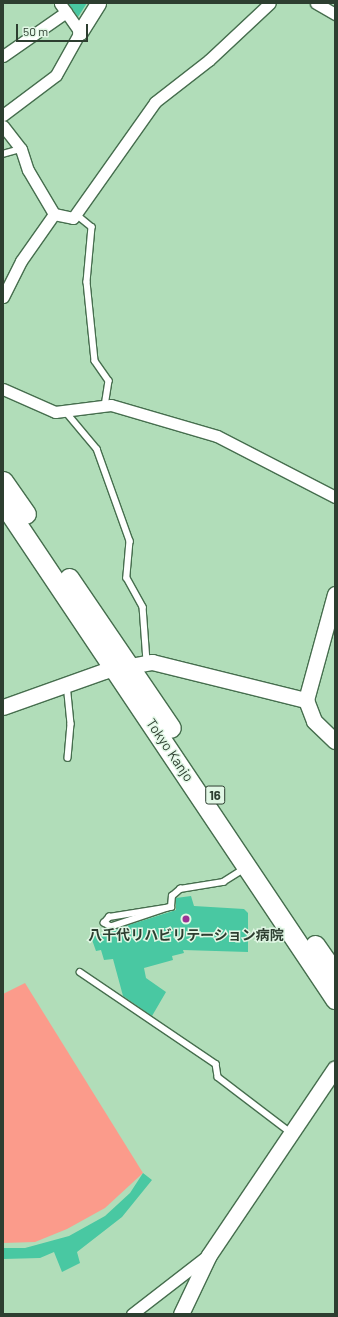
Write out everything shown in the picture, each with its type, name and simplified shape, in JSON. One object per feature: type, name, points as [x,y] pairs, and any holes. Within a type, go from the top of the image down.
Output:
[{"type":"highway","name":"Tokyo Kanjo","points":[[3,481],[248,866],[335,999]]},
{"type":"highway","name":"Tokyo Kanjo","points":[[3,503],[121,666],[335,973]]},
{"type":"street","points":[[3,114],[56,75],[98,3]]},
{"type":"street","points":[[251,20],[257,3]]},
{"type":"street","points":[[3,126],[21,149],[28,170],[54,214],[67,218],[77,215],[155,102],[209,60],[270,3]]},
{"type":"street","points":[[316,3],[335,14]]},
{"type":"street","points":[[3,56],[63,7],[80,32]]},
{"type":"street","points":[[3,297],[20,261],[54,214]]},
{"type":"street","points":[[3,389],[45,409],[66,412],[105,405],[217,436],[335,497]]},
{"type":"street","points":[[335,594],[306,700],[314,722],[335,742]]},
{"type":"street","points":[[3,707],[66,682],[121,666],[147,663],[306,700]]},
{"type":"street","points":[[181,1314],[209,1255],[290,1132],[335,1068]]},
{"type":"street","points":[[132,1314],[209,1255]]},
{"type":"lane","points":[[3,154],[21,149]]},
{"type":"lane","points":[[77,215],[92,227],[87,282],[95,361],[109,381],[105,405]]},
{"type":"lane","points":[[66,412],[97,448],[130,541],[127,578],[143,607],[148,628],[147,663]]},
{"type":"lane","points":[[66,682],[71,724],[68,758]]},
{"type":"lane","points":[[171,907],[172,896],[180,889],[223,882],[248,866]]},
{"type":"lane","points":[[171,907],[111,927],[104,923],[109,917],[171,907]]},
{"type":"lane","points":[[80,972],[216,1064],[218,1077],[290,1132]]},
{"type":"shaded area","points":[[25,983],[143,1173],[105,1208],[67,1229],[35,1242],[3,1243],[3,994]]},
{"type":"building","points":[[68,3],[87,3],[78,17]]},
{"type":"building","points":[[191,896],[194,906],[244,909],[248,913],[248,952],[183,950],[184,953],[172,956],[173,960],[144,968],[146,978],[166,992],[152,1016],[123,996],[113,959],[104,960],[101,950],[96,951],[91,937],[176,910],[176,898]]},
{"type":"building","points":[[143,1173],[152,1180],[122,1217],[77,1252],[80,1263],[62,1272],[54,1252],[40,1258],[3,1259],[3,1248],[25,1248],[69,1236],[105,1216],[130,1193]]},
{"type":"place","name":"八千代リハビリテーション病院","points":[[186,919]]}]
